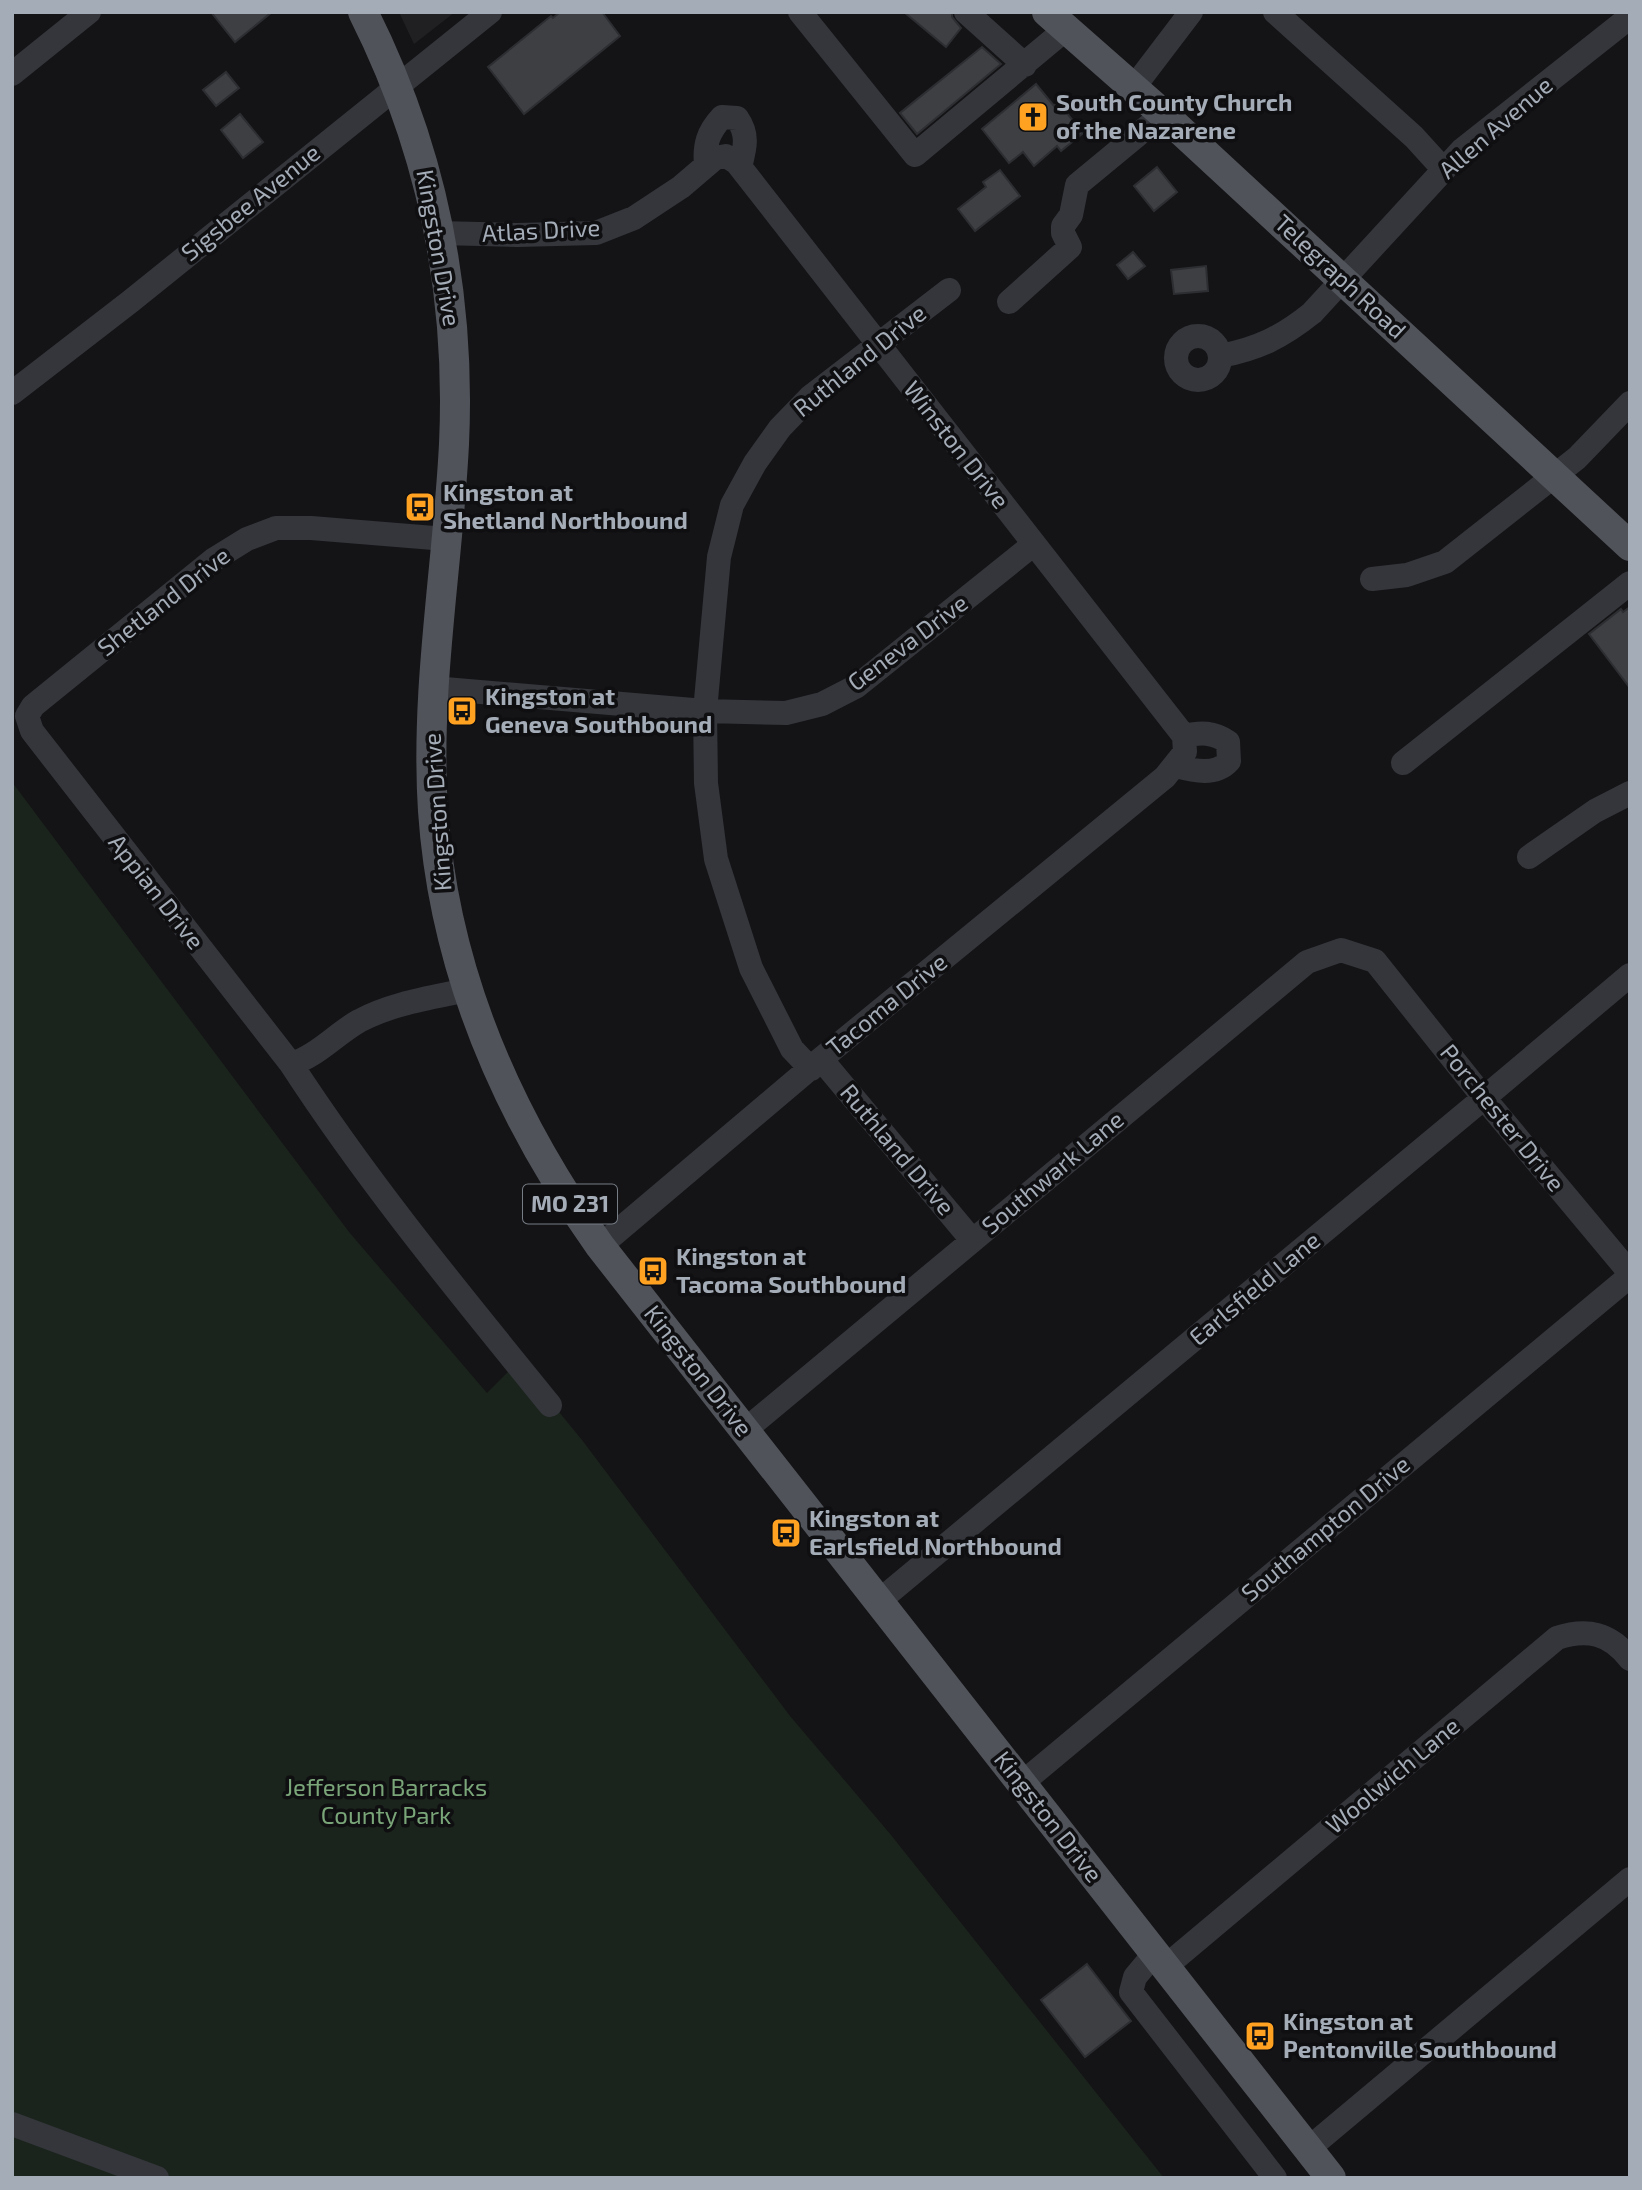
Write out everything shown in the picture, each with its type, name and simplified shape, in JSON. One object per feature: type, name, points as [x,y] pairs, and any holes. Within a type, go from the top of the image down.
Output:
[{"type":"main road","name":"Kingston Drive","points":[[363,12],[397,87],[425,168],[451,304],[455,357],[454,444],[433,688],[431,764],[437,854],[451,930],[467,990],[482,1034],[517,1113],[559,1187],[600,1246],[1331,2178]]},
{"type":"main road","name":"Telegraph Road","points":[[1060,19],[1630,546]]},
{"type":"street","points":[[12,74],[89,12]]},
{"type":"street","name":"Sigsbee Avenue","points":[[12,393],[112,317],[490,12]]},
{"type":"street","points":[[800,12],[915,155],[1025,65],[1060,19]]},
{"type":"street","points":[[966,12],[1025,65]]},
{"type":"street","points":[[1134,87],[1191,12]]},
{"type":"street","points":[[1275,12],[1414,137],[1444,170]]},
{"type":"street","name":"Allen Avenue","points":[[1220,356],[1264,345],[1291,330],[1312,313],[1462,150],[1630,17]]},
{"type":"street","points":[[1009,302],[1070,247],[1063,233],[1063,226],[1071,215],[1077,185],[1163,114]]},
{"type":"street","name":"Atlas Drive","points":[[439,233],[596,233],[634,218],[724,163]]},
{"type":"street","name":"Winston Drive","points":[[724,163],[877,345],[1184,736]]},
{"type":"street","name":"Ruthland Drive","points":[[949,290],[810,397],[780,428],[755,463],[732,505],[719,557],[705,711],[706,783],[716,859],[751,968],[792,1049],[816,1064],[972,1240]]},
{"type":"street","points":[[1372,579],[1407,575],[1445,562],[1577,458],[1630,403]]},
{"type":"street","name":"Shetland Drive","points":[[27,716],[33,706],[213,560],[247,539],[276,528],[311,528],[446,539]]},
{"type":"street","name":"Geneva Drive","points":[[433,688],[705,711],[786,713],[822,704],[857,686],[1034,544]]},
{"type":"street","points":[[1403,763],[1630,583]]},
{"type":"street","name":"Appian Drive","points":[[27,716],[32,731],[291,1064],[328,1121],[435,1263],[550,1405]]},
{"type":"street","points":[[1201,732],[1218,735],[1228,742],[1229,761],[1223,768],[1210,772],[1176,766],[1185,752],[1184,736],[1201,732]]},
{"type":"street","name":"Tacoma Drive","points":[[600,1246],[1176,766]]},
{"type":"street","points":[[1529,857],[1595,811],[1630,793]]},
{"type":"street","name":"Southwark Lane","points":[[744,1431],[1307,962],[1341,950],[1375,961]]},
{"type":"street","name":"Porchester Drive","points":[[1375,961],[1630,1274]]},
{"type":"street","name":"Earlsfield Lane","points":[[879,1601],[1630,975]]},
{"type":"street","points":[[291,1064],[304,1060],[359,1021],[400,1004],[467,990]]},
{"type":"street","name":"Southampton Drive","points":[[1022,1783],[1630,1274]]},
{"type":"street","name":"Woolwich Lane","points":[[1275,2178],[1130,1992],[1135,1977],[1160,1960],[1557,1638],[1575,1632],[1590,1632],[1622,1649],[1630,1659]]},
{"type":"street","points":[[1308,2149],[1630,1879]]},
{"type":"street","points":[[12,2124],[157,2178]]},
{"type":"shaded area","points":[[399,12],[455,12],[414,44]]},
{"type":"green space","name":"Jefferson Barracks County Park","points":[[12,782],[349,1232],[487,1393],[518,1362],[582,1440],[790,1716],[891,1835],[1164,2178],[12,2178]]},
{"type":"building","points":[[211,12],[272,12],[235,42]]},
{"type":"building","points":[[560,12],[602,12],[620,36],[524,114],[488,67],[551,16],[553,18]]},
{"type":"building","points":[[904,12],[952,12],[952,17],[961,28],[946,47]]},
{"type":"building","points":[[982,47],[1001,64],[917,134],[900,113]]},
{"type":"building","points":[[226,72],[239,88],[216,106],[203,90]]},
{"type":"building","name":"South County Church of the Nazarene","points":[[1036,84],[1054,106],[1058,102],[1083,133],[1061,151],[1057,146],[1034,166],[1023,152],[1009,163],[982,129]]},
{"type":"building","points":[[240,114],[263,142],[243,158],[221,130]]},
{"type":"building","points":[[1157,167],[1177,192],[1154,211],[1134,186]]},
{"type":"building","points":[[1000,170],[1020,196],[975,231],[958,209],[986,187],[983,182]]},
{"type":"building","points":[[1133,252],[1145,266],[1128,279],[1117,265]]},
{"type":"building","points":[[1206,266],[1208,291],[1174,294],[1171,270]]},
{"type":"building","points":[[1630,607],[1630,688],[1589,634],[1621,609],[1623,612]]},
{"type":"building","points":[[1087,1964],[1131,2021],[1085,2057],[1041,2000]]},
{"type":"place","name":"South County Church of the Nazarene","points":[[1033,117]]},
{"type":"place","name":"Kingston at Shetland Northbound","points":[[420,507]]},
{"type":"place","name":"Kingston at Geneva Southbound","points":[[462,711]]},
{"type":"place","name":"Kingston at Tacoma Southbound","points":[[653,1271]]},
{"type":"place","name":"Kingston at Earlsfield Northbound","points":[[786,1533]]},
{"type":"place","name":"Kingston at Pentonville Southbound","points":[[1260,2036]]}]
